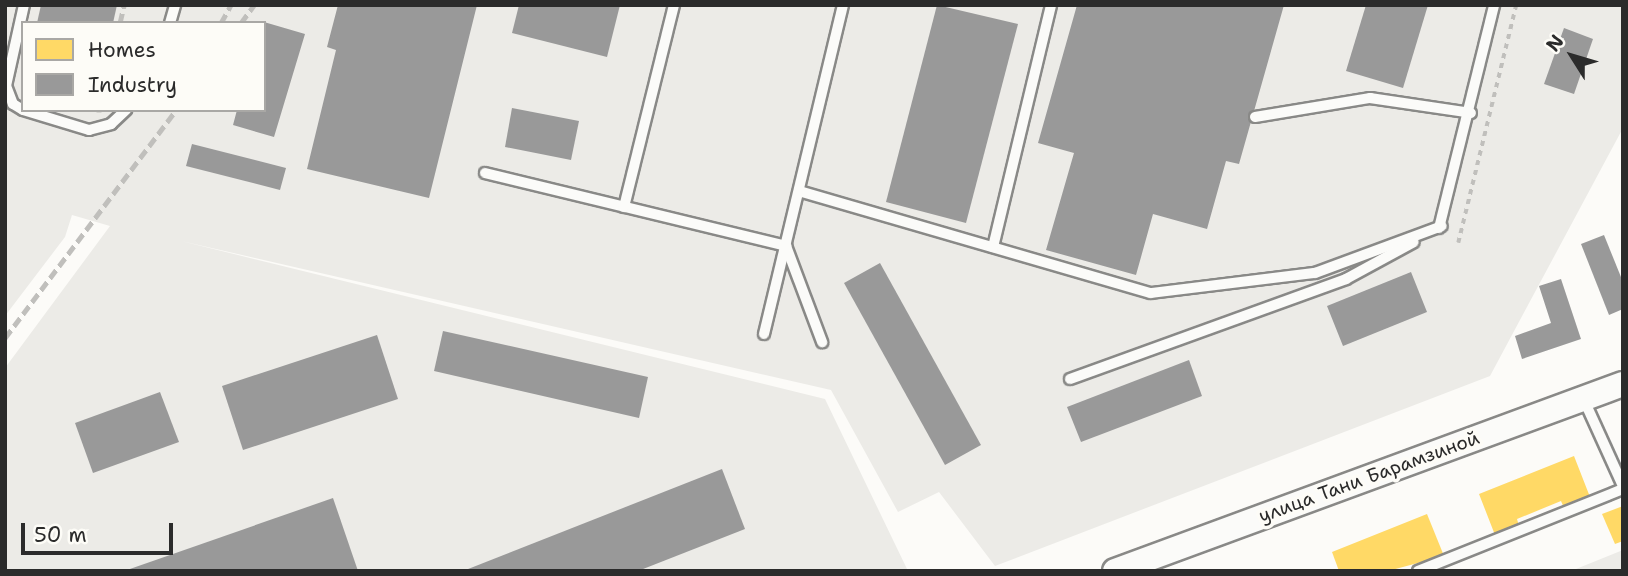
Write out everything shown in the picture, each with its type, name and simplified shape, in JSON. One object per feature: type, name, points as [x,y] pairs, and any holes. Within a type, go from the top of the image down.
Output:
[{"type":"street","name":"улица Тани Барамзиной","points":[[1115,571],[1623,384]]},
{"type":"lane","points":[[21,109],[13,104],[6,86],[24,5]]},
{"type":"lane","points":[[624,207],[674,5]]},
{"type":"lane","points":[[764,334],[843,5]]},
{"type":"lane","points":[[993,247],[1051,5]]},
{"type":"lane","points":[[1070,379],[1346,279],[1442,226],[1471,113],[1494,5]]},
{"type":"lane","points":[[1255,117],[1370,98],[1471,113]]},
{"type":"lane","points":[[30,112],[89,130],[111,124],[124,112]]},
{"type":"lane","points":[[485,173],[786,246]]},
{"type":"lane","points":[[799,191],[1151,293],[1315,273],[1442,226]]},
{"type":"lane","points":[[786,246],[822,342]]},
{"type":"lane","points":[[1418,571],[1623,487],[1583,398]]},
{"type":"path","points":[[1458,243],[1516,5]]},
{"type":"shaded area","points":[[5,5],[1623,5],[1623,128],[1490,376],[995,566],[939,492],[898,512],[831,390],[181,241],[825,399],[908,571],[5,571],[5,368],[110,226],[72,215],[65,237],[5,316]]},
{"type":"shaded area","points":[[1623,550],[1623,571],[1571,571]]},
{"type":"building: Homes","points":[[1574,456],[1590,497],[1564,508],[1561,501],[1517,519],[1519,526],[1495,535],[1479,494]]},
{"type":"building: Homes","points":[[1623,506],[1623,541],[1615,544],[1602,514]]},
{"type":"building: Homes","points":[[1427,514],[1444,556],[1388,571],[1339,571],[1332,552]]},
{"type":"building: Industry","points":[[41,5],[117,5],[113,21],[37,21]]},
{"type":"building: Industry","points":[[338,5],[477,5],[429,198],[307,169],[336,50],[327,47]]},
{"type":"building: Industry","points":[[519,5],[620,5],[607,57],[512,33]]},
{"type":"building: Industry","points":[[937,5],[1018,24],[966,223],[886,202]]},
{"type":"building: Industry","points":[[1077,5],[1284,5],[1239,164],[1226,161],[1207,229],[1153,214],[1136,275],[1046,250],[1074,153],[1038,143]]},
{"type":"building: Industry","points":[[1366,5],[1428,5],[1403,88],[1346,71]]},
{"type":"building: Industry","points":[[266,23],[305,34],[274,137],[233,125],[236,112],[266,112]]},
{"type":"building: Industry","points":[[1564,28],[1593,39],[1574,94],[1544,84]]},
{"type":"building: Industry","points":[[512,108],[579,121],[571,160],[505,147]]},
{"type":"building: Industry","points":[[192,144],[286,168],[280,190],[186,166]]},
{"type":"building: Industry","points":[[1604,235],[1623,282],[1623,309],[1609,315],[1581,244]]},
{"type":"building: Industry","points":[[880,263],[981,445],[945,465],[844,283]]},
{"type":"building: Industry","points":[[1411,272],[1427,312],[1343,346],[1327,306]]},
{"type":"building: Industry","points":[[1561,279],[1581,339],[1522,359],[1515,336],[1551,323],[1539,286]]},
{"type":"building: Industry","points":[[443,331],[648,377],[639,418],[434,371]]},
{"type":"building: Industry","points":[[377,335],[398,399],[243,450],[222,386]]},
{"type":"building: Industry","points":[[1189,360],[1202,396],[1081,442],[1067,407]]},
{"type":"building: Industry","points":[[160,392],[179,442],[93,473],[75,423]]},
{"type":"building: Industry","points":[[722,469],[745,529],[638,571],[463,571]]},
{"type":"building: Industry","points":[[333,498],[358,571],[127,571],[127,570]]},
{"type":"railway","points":[[120,21],[124,5]]},
{"type":"railway","points":[[222,21],[231,5]]},
{"type":"railway","points":[[242,21],[254,5]]},
{"type":"railway","points":[[5,338],[174,112]]}]
